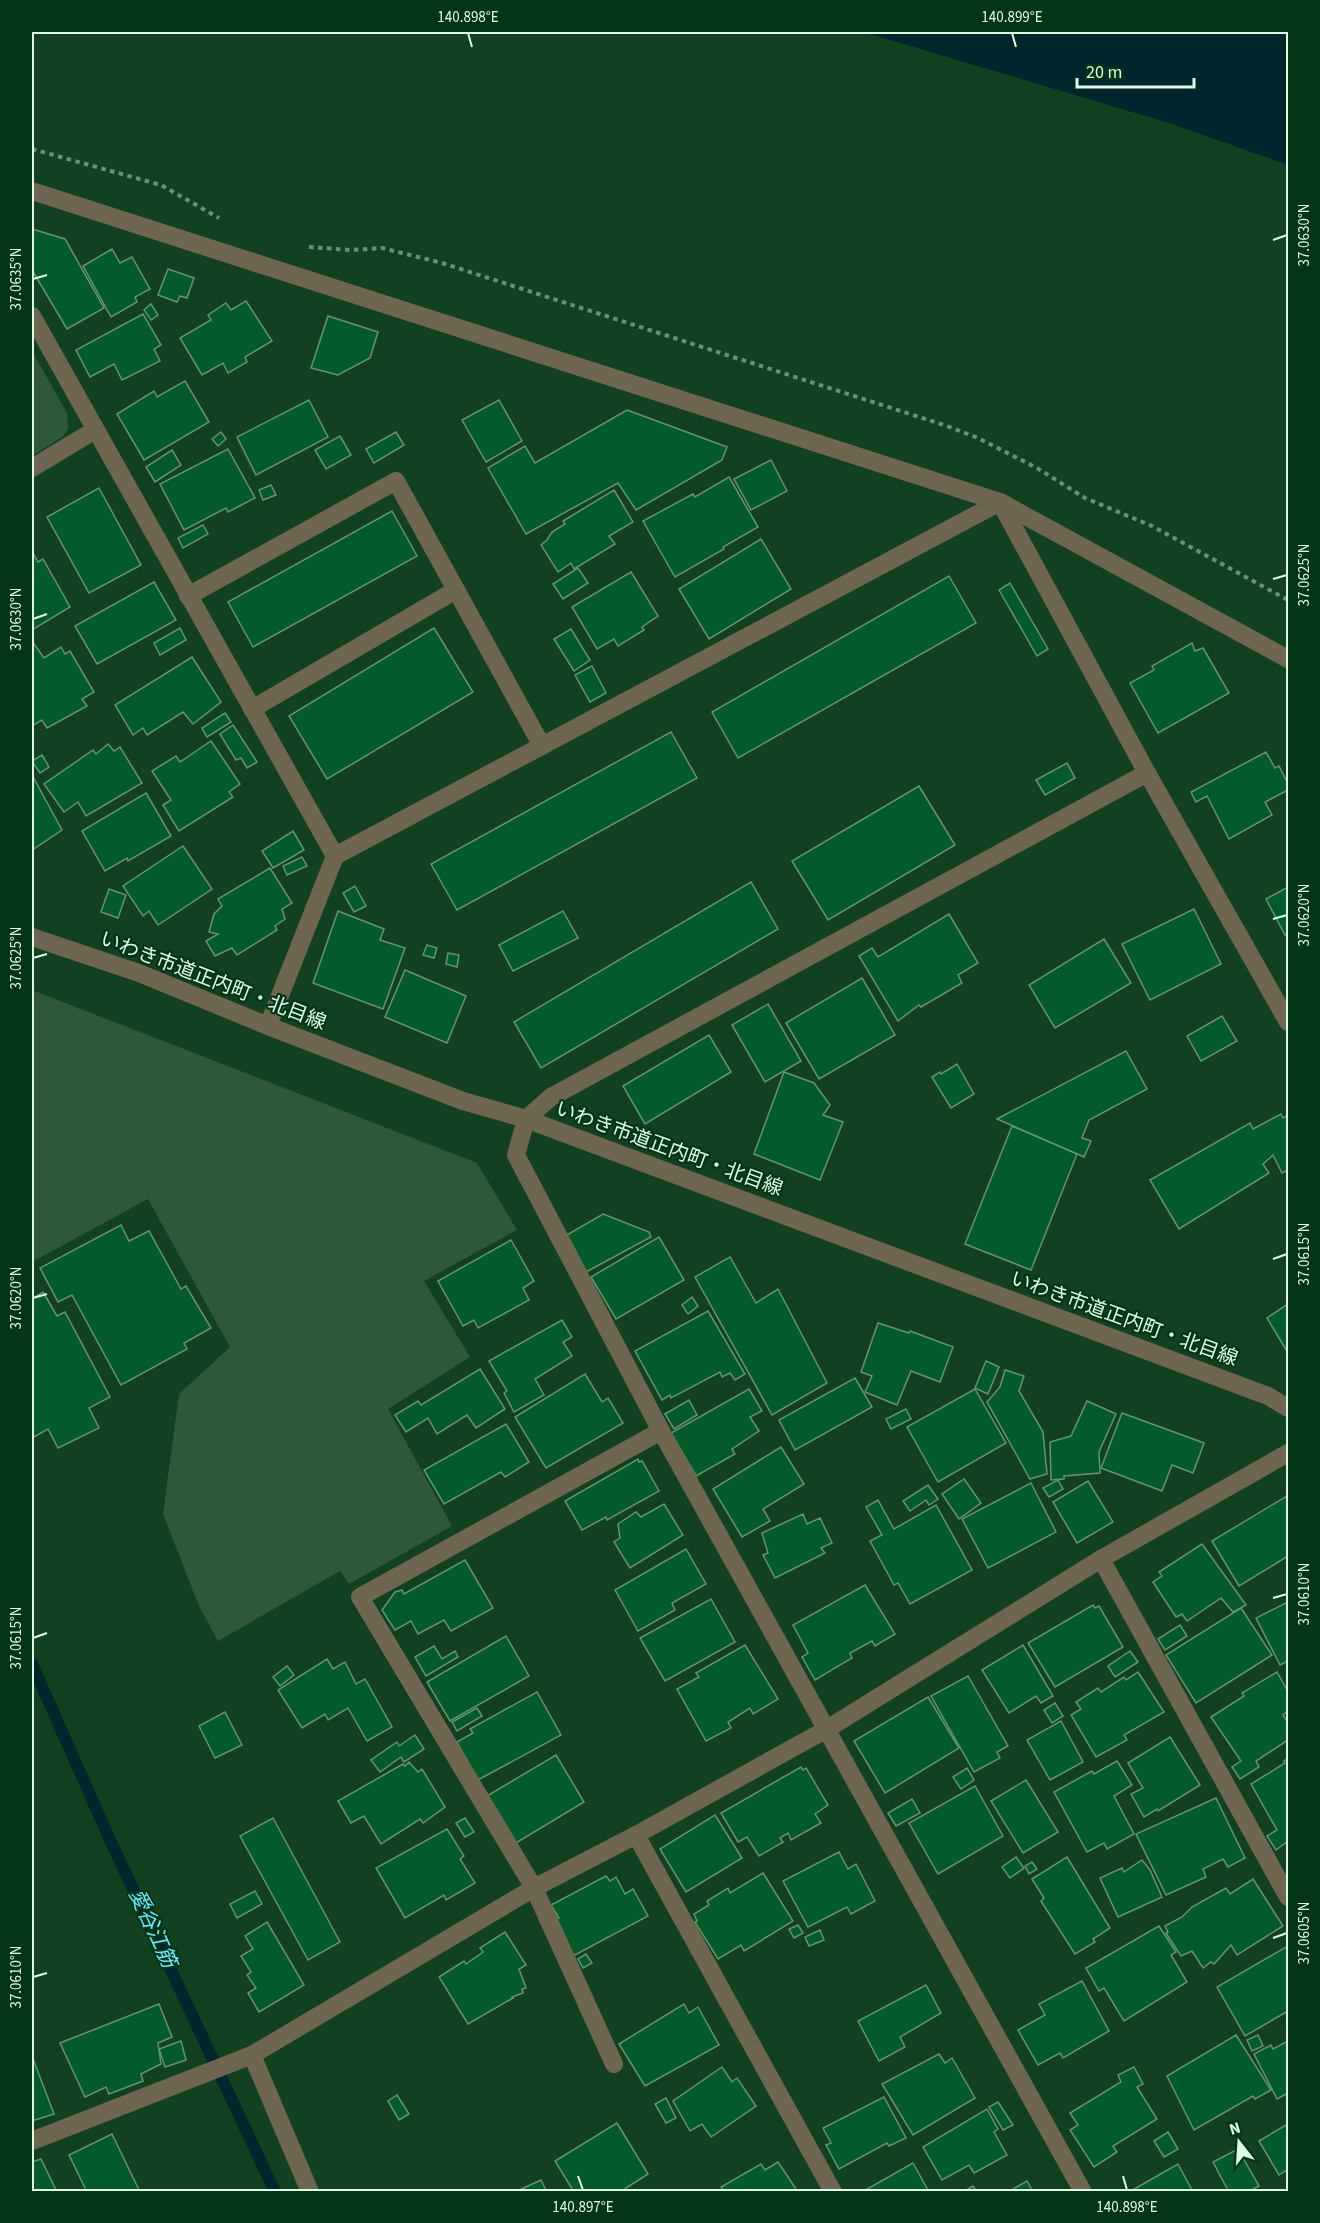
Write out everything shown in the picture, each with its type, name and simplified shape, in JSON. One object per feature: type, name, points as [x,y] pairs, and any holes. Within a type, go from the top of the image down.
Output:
[{"type":"street","points":[[32,191],[1000,502],[1288,659]]},
{"type":"street","points":[[32,316],[335,856]]},
{"type":"street","points":[[32,468],[95,430]]},
{"type":"street","points":[[188,596],[396,481],[542,746]]},
{"type":"street","points":[[268,1026],[335,856],[1000,502]]},
{"type":"street","points":[[1000,502],[1147,772],[1288,1022]]},
{"type":"street","points":[[252,709],[456,590]]},
{"type":"street","points":[[1083,2192],[661,1431],[516,1155],[526,1119],[551,1098],[1147,772]]},
{"type":"street","name":"いわき市道正内町・北目線","points":[[32,937],[139,973],[268,1026],[463,1101],[526,1119],[1268,1396],[1288,1408]]},
{"type":"street","points":[[614,2064],[534,1888],[360,1597],[661,1431]]},
{"type":"street","points":[[32,2140],[245,2059],[534,1888],[636,1835],[827,1729],[1101,1559],[1288,1453]]},
{"type":"street","points":[[1101,1559],[1288,1897]]},
{"type":"street","points":[[636,1835],[833,2192]]},
{"type":"street","points":[[245,2059],[310,2192]]},
{"type":"path","points":[[32,149],[161,185],[224,221]]},
{"type":"path","points":[[308,247],[351,250],[382,248],[442,263],[947,426],[978,438],[1037,468],[1086,498],[1152,526],[1288,600]]},
{"type":"green space","points":[[32,351],[67,413],[68,429],[62,437],[32,456]]},
{"type":"green space","points":[[32,990],[477,1163],[517,1230],[424,1281],[470,1357],[388,1409],[452,1526],[349,1584],[340,1571],[218,1641],[199,1606],[163,1514],[179,1394],[230,1347],[148,1199],[32,1262]]},
{"type":"water","points":[[863,32],[1288,32],[1288,165],[1169,123]]},
{"type":"building","points":[[32,229],[65,239],[104,308],[67,329],[32,270]]},
{"type":"building","points":[[112,249],[120,263],[132,257],[150,289],[135,297],[137,302],[111,317],[83,266]]},
{"type":"building","points":[[168,269],[194,278],[187,298],[180,296],[177,302],[158,295]]},
{"type":"building","points":[[246,301],[272,341],[245,357],[247,362],[228,373],[223,363],[202,375],[180,338],[211,320],[208,315],[226,303],[231,310]]},
{"type":"building","points":[[151,304],[158,315],[151,320],[144,310]]},
{"type":"building","points":[[143,314],[161,345],[154,349],[160,361],[122,380],[114,364],[90,377],[76,350]]},
{"type":"building","points":[[328,316],[378,332],[370,358],[338,375],[311,368]]},
{"type":"building","points":[[185,381],[209,422],[144,460],[117,414],[154,391],[157,397]]},
{"type":"building","points":[[309,400],[328,437],[256,475],[237,437]]},
{"type":"building","points":[[499,400],[522,441],[486,462],[462,420]]},
{"type":"building","points":[[627,410],[727,447],[722,460],[636,510],[618,483],[526,534],[488,468],[525,446],[535,463]]},
{"type":"building","points":[[221,432],[226,439],[218,446],[212,439]]},
{"type":"building","points":[[396,432],[404,445],[374,463],[366,449]]},
{"type":"building","points":[[340,436],[351,455],[326,469],[315,450]]},
{"type":"building","points":[[228,449],[255,498],[228,512],[226,508],[184,530],[160,484]]},
{"type":"building","points":[[172,450],[181,465],[155,482],[146,467]]},
{"type":"building","points":[[771,460],[787,491],[751,510],[734,479]]},
{"type":"building","points":[[729,477],[758,527],[675,577],[643,521],[693,494],[695,497]]},
{"type":"building","points":[[271,485],[276,495],[263,500],[259,490]]},
{"type":"building","points":[[99,488],[141,565],[89,593],[47,517]]},
{"type":"building","points":[[614,490],[633,522],[609,536],[615,544],[574,569],[571,563],[558,572],[541,545],[552,532],[565,524],[563,521]]},
{"type":"building","points":[[392,511],[417,556],[253,647],[228,602]]},
{"type":"building","points":[[203,525],[208,534],[183,548],[178,538]]},
{"type":"building","points":[[761,539],[791,589],[709,639],[679,589]]},
{"type":"building","points":[[32,554],[38,562],[43,559],[70,607],[32,630]]},
{"type":"building","points":[[578,568],[588,583],[563,599],[553,584]]},
{"type":"building","points":[[631,572],[658,616],[642,627],[644,630],[618,646],[614,639],[597,649],[572,607]]},
{"type":"building","points":[[949,576],[976,623],[738,758],[712,712]]},
{"type":"building","points":[[154,582],[176,620],[97,664],[75,626]]},
{"type":"building","points":[[1010,583],[1048,649],[1037,656],[999,590]]},
{"type":"building","points":[[180,628],[186,640],[160,655],[154,643]]},
{"type":"building","points":[[434,628],[473,692],[327,779],[289,716]]},
{"type":"building","points":[[571,629],[590,660],[574,671],[554,639]]},
{"type":"building","points":[[32,641],[44,658],[61,647],[65,654],[70,651],[94,692],[82,699],[87,706],[47,728],[42,720],[32,726]]},
{"type":"building","points":[[1192,643],[1195,651],[1203,648],[1229,693],[1158,733],[1130,683],[1154,670],[1152,666]]},
{"type":"building","points":[[192,657],[221,702],[193,724],[183,712],[147,735],[143,728],[133,735],[115,705]]},
{"type":"building","points":[[592,666],[606,693],[590,702],[575,675]]},
{"type":"building","points":[[225,713],[231,722],[207,737],[202,728]]},
{"type":"building","points":[[233,725],[257,762],[247,768],[241,758],[236,760],[220,734]]},
{"type":"building","points":[[671,732],[697,778],[457,910],[431,864]]},
{"type":"building","points":[[211,741],[240,784],[229,792],[233,797],[179,831],[163,805],[171,800],[152,771],[176,756],[180,762]]},
{"type":"building","points":[[108,744],[114,751],[120,747],[142,783],[86,816],[78,802],[64,812],[44,784],[93,750],[96,754]]},
{"type":"building","points":[[1266,752],[1275,768],[1279,766],[1288,784],[1288,790],[1265,802],[1272,815],[1229,839],[1207,796],[1196,802],[1191,792]]},
{"type":"building","points":[[42,755],[49,767],[40,773],[32,761]]},
{"type":"building","points":[[1067,763],[1075,778],[1045,795],[1036,780]]},
{"type":"building","points":[[32,775],[62,830],[32,850]]},
{"type":"building","points":[[919,786],[955,845],[828,920],[792,861]]},
{"type":"building","points":[[146,793],[171,836],[128,861],[127,858],[105,871],[82,831]]},
{"type":"building","points":[[293,831],[304,850],[273,868],[262,851]]},
{"type":"building","points":[[183,846],[212,889],[158,925],[149,911],[143,916],[123,886]]},
{"type":"building","points":[[302,857],[307,866],[287,875],[283,866]]},
{"type":"building","points":[[270,868],[292,903],[282,909],[285,919],[275,926],[277,930],[237,955],[232,948],[215,956],[206,941],[218,934],[209,932],[214,914],[222,906],[218,899]]},
{"type":"building","points":[[751,882],[778,929],[541,1068],[514,1022]]},
{"type":"building","points":[[355,886],[366,906],[354,912],[343,893]]},
{"type":"building","points":[[1288,887],[1288,933],[1285,935],[1266,899]]},
{"type":"building","points":[[109,889],[126,895],[118,918],[101,912]]},
{"type":"building","points":[[1194,909],[1221,964],[1150,1000],[1122,944]]},
{"type":"building","points":[[338,911],[384,929],[380,940],[405,948],[383,1009],[313,983]]},
{"type":"building","points":[[563,911],[578,938],[513,971],[499,945]]},
{"type":"building","points":[[949,914],[978,963],[958,975],[962,983],[921,1007],[919,1005],[898,1021],[859,956],[872,948],[878,957]]},
{"type":"building","points":[[1104,939],[1131,983],[1055,1028],[1029,985]]},
{"type":"building","points":[[427,945],[437,948],[434,958],[423,955]]},
{"type":"building","points":[[448,953],[459,955],[457,967],[446,964]]},
{"type":"building","points":[[405,970],[466,996],[447,1043],[385,1017]]},
{"type":"building","points":[[862,978],[895,1035],[819,1079],[786,1023]]},
{"type":"building","points":[[768,1004],[801,1061],[765,1082],[732,1025]]},
{"type":"building","points":[[1222,1016],[1237,1041],[1201,1061],[1187,1036]]},
{"type":"building","points":[[709,1035],[731,1072],[645,1124],[623,1086]]},
{"type":"building","points":[[1126,1051],[1147,1089],[1089,1120],[1082,1138],[1091,1141],[1084,1157],[997,1119]]},
{"type":"building","points":[[957,1064],[974,1094],[951,1108],[932,1077]]},
{"type":"building","points":[[784,1072],[814,1083],[830,1105],[823,1115],[843,1122],[820,1180],[754,1154]]},
{"type":"building","points":[[1281,1114],[1283,1118],[1288,1115],[1288,1170],[1282,1173],[1273,1155],[1263,1164],[1269,1173],[1179,1229],[1150,1180],[1250,1123],[1253,1129]]},
{"type":"building","points":[[1012,1126],[1077,1154],[1031,1270],[965,1244]]},
{"type":"building","points":[[603,1214],[649,1232],[651,1237],[586,1272],[565,1236]]},
{"type":"building","points":[[121,1225],[129,1241],[149,1231],[181,1289],[186,1286],[211,1328],[184,1343],[187,1349],[121,1385],[72,1295],[58,1302],[40,1268]]},
{"type":"building","points":[[659,1237],[684,1280],[616,1319],[591,1277]]},
{"type":"building","points":[[511,1240],[534,1281],[523,1288],[529,1300],[478,1328],[474,1320],[463,1326],[438,1281]]},
{"type":"building","points":[[730,1257],[756,1303],[778,1289],[827,1383],[772,1415],[695,1277]]},
{"type":"building","points":[[43,1292],[57,1316],[65,1312],[110,1397],[89,1408],[99,1428],[58,1448],[48,1429],[32,1438],[32,1299]]},
{"type":"building","points":[[692,1297],[698,1306],[688,1314],[682,1305]]},
{"type":"building","points":[[1288,1304],[1288,1353],[1267,1318]]},
{"type":"building","points":[[708,1311],[745,1374],[735,1380],[730,1373],[722,1377],[720,1372],[671,1398],[670,1395],[662,1400],[635,1351]]},
{"type":"building","points":[[562,1320],[572,1337],[563,1342],[572,1356],[535,1379],[544,1395],[514,1412],[504,1393],[507,1391],[489,1361]]},
{"type":"building","points":[[878,1323],[909,1333],[910,1331],[953,1347],[940,1382],[911,1371],[897,1405],[865,1392],[872,1376],[861,1372]]},
{"type":"building","points":[[986,1361],[999,1367],[988,1394],[975,1388]]},
{"type":"building","points":[[480,1369],[505,1409],[476,1428],[467,1415],[437,1434],[428,1418],[406,1432],[395,1415],[418,1401],[421,1405]]},
{"type":"building","points":[[1005,1370],[1024,1376],[1019,1391],[1043,1432],[1047,1474],[1030,1479],[987,1402],[1000,1387]]},
{"type":"building","points":[[585,1374],[602,1402],[608,1398],[623,1423],[546,1468],[515,1417]]},
{"type":"building","points":[[855,1378],[872,1407],[795,1450],[779,1420]]},
{"type":"building","points":[[749,1389],[762,1411],[750,1417],[759,1431],[732,1449],[735,1454],[696,1476],[671,1433]]},
{"type":"building","points":[[975,1389],[1006,1443],[938,1482],[907,1427]]},
{"type":"building","points":[[689,1400],[697,1415],[674,1429],[665,1414]]},
{"type":"building","points":[[1087,1401],[1116,1414],[1099,1452],[1100,1473],[1064,1476],[1064,1479],[1051,1480],[1050,1442],[1071,1436]]},
{"type":"building","points":[[906,1409],[911,1419],[891,1429],[886,1419]]},
{"type":"building","points":[[1122,1413],[1204,1443],[1193,1473],[1172,1465],[1162,1491],[1101,1468]]},
{"type":"building","points":[[506,1424],[529,1462],[505,1477],[501,1472],[444,1504],[424,1470]]},
{"type":"building","points":[[781,1447],[804,1484],[763,1509],[770,1521],[742,1537],[713,1489]]},
{"type":"building","points":[[638,1459],[639,1462],[642,1461],[659,1491],[607,1520],[606,1517],[582,1530],[565,1501]]},
{"type":"building","points":[[964,1479],[981,1503],[959,1519],[942,1494]]},
{"type":"building","points":[[1058,1480],[1063,1489],[1049,1497],[1043,1488]]},
{"type":"building","points":[[1088,1481],[1113,1522],[1077,1543],[1053,1502]]},
{"type":"building","points":[[1031,1483],[1056,1532],[988,1568],[962,1519]]},
{"type":"building","points":[[928,1485],[938,1499],[929,1505],[926,1500],[910,1511],[903,1501]]},
{"type":"building","points":[[1287,1496],[1288,1556],[1239,1586],[1212,1541]]},
{"type":"building","points":[[878,1500],[894,1529],[936,1505],[972,1570],[910,1604],[898,1583],[894,1585],[870,1541],[882,1535],[866,1507]]},
{"type":"building","points":[[664,1504],[683,1535],[630,1568],[614,1542],[620,1538],[618,1524],[636,1512],[641,1517]]},
{"type":"building","points":[[803,1514],[807,1524],[820,1518],[832,1543],[821,1548],[825,1553],[775,1578],[763,1555],[768,1553],[762,1533]]},
{"type":"building","points":[[1202,1544],[1246,1605],[1233,1612],[1221,1598],[1187,1621],[1182,1614],[1176,1617],[1153,1582],[1162,1576],[1159,1572]]},
{"type":"building","points":[[686,1549],[706,1584],[672,1603],[675,1610],[638,1631],[615,1590]]},
{"type":"building","points":[[465,1560],[493,1608],[451,1631],[444,1620],[418,1634],[411,1621],[395,1630],[382,1610],[395,1592],[402,1590],[404,1594]]},
{"type":"building","points":[[865,1585],[895,1634],[875,1646],[872,1641],[850,1653],[852,1658],[815,1680],[802,1657],[808,1653],[793,1625]]},
{"type":"building","points":[[711,1599],[735,1642],[665,1681],[640,1638]]},
{"type":"building","points":[[1288,1602],[1288,1661],[1280,1665],[1256,1618]]},
{"type":"building","points":[[1093,1605],[1095,1608],[1099,1606],[1123,1647],[1055,1687],[1028,1643]]},
{"type":"building","points":[[1241,1608],[1272,1655],[1196,1703],[1166,1655]]},
{"type":"building","points":[[1180,1625],[1187,1636],[1165,1650],[1158,1639]]},
{"type":"building","points":[[506,1636],[529,1676],[450,1721],[427,1682]]},
{"type":"building","points":[[745,1645],[778,1699],[753,1714],[750,1708],[728,1722],[731,1728],[706,1741],[677,1689],[699,1677],[696,1673]]},
{"type":"building","points":[[1023,1645],[1053,1696],[1041,1703],[1036,1696],[1009,1713],[982,1670]]},
{"type":"building","points":[[434,1646],[442,1659],[455,1651],[458,1657],[426,1676],[415,1657]]},
{"type":"building","points":[[1130,1651],[1138,1662],[1115,1677],[1108,1666]]},
{"type":"building","points":[[327,1659],[333,1669],[345,1662],[356,1684],[365,1679],[392,1727],[367,1741],[348,1708],[328,1720],[325,1714],[302,1728],[278,1690]]},
{"type":"building","points":[[287,1666],[294,1675],[280,1686],[273,1677]]},
{"type":"building","points":[[1138,1672],[1164,1712],[1124,1735],[1127,1740],[1096,1757],[1071,1715],[1081,1709],[1076,1702],[1098,1688],[1101,1692],[1124,1677],[1126,1680]]},
{"type":"building","points":[[1277,1672],[1288,1692],[1288,1711],[1283,1715],[1288,1723],[1288,1740],[1256,1761],[1259,1767],[1240,1779],[1232,1767],[1241,1761],[1211,1717],[1244,1696],[1242,1693]]},
{"type":"building","points":[[968,1676],[1008,1746],[997,1752],[1000,1758],[974,1772],[931,1696]]},
{"type":"building","points":[[537,1692],[561,1735],[478,1780],[457,1742],[473,1733],[470,1729]]},
{"type":"building","points":[[928,1697],[959,1748],[885,1793],[854,1741]]},
{"type":"building","points":[[1055,1703],[1063,1716],[1052,1723],[1044,1710]]},
{"type":"building","points":[[477,1708],[482,1716],[457,1731],[452,1722]]},
{"type":"building","points":[[225,1712],[242,1745],[215,1758],[199,1726]]},
{"type":"building","points":[[1061,1721],[1083,1762],[1050,1780],[1027,1740]]},
{"type":"building","points":[[415,1735],[424,1749],[404,1762],[401,1757],[380,1772],[371,1760],[397,1742],[399,1746]]},
{"type":"building","points":[[1170,1737],[1200,1785],[1144,1817],[1131,1794],[1143,1788],[1128,1763]]},
{"type":"building","points":[[556,1755],[584,1802],[516,1843],[487,1796]]},
{"type":"building","points":[[1288,1758],[1288,1841],[1276,1850],[1267,1836],[1277,1830],[1251,1784],[1285,1763],[1284,1761]]},
{"type":"building","points":[[1117,1761],[1132,1785],[1114,1796],[1134,1834],[1107,1849],[1104,1843],[1087,1852],[1054,1792],[1092,1771],[1094,1774]]},
{"type":"building","points":[[409,1762],[418,1772],[422,1769],[445,1807],[423,1823],[420,1819],[381,1844],[364,1816],[351,1823],[338,1801]]},
{"type":"building","points":[[801,1767],[803,1770],[806,1768],[828,1805],[815,1814],[821,1823],[791,1840],[788,1833],[780,1838],[783,1842],[759,1856],[747,1837],[738,1842],[721,1813]]},
{"type":"building","points":[[967,1768],[974,1780],[961,1789],[953,1777]]},
{"type":"building","points":[[1026,1780],[1058,1832],[1023,1853],[991,1801]]},
{"type":"building","points":[[975,1786],[1003,1836],[938,1874],[909,1823]]},
{"type":"building","points":[[1216,1798],[1245,1858],[1228,1867],[1223,1859],[1203,1869],[1206,1877],[1166,1895],[1136,1834]]},
{"type":"building","points":[[912,1799],[920,1813],[896,1826],[888,1813]]},
{"type":"building","points":[[715,1815],[742,1858],[686,1892],[660,1849]]},
{"type":"building","points":[[273,1818],[340,1942],[308,1960],[240,1836]]},
{"type":"building","points":[[465,1818],[474,1832],[465,1837],[456,1823]]},
{"type":"building","points":[[447,1829],[464,1856],[460,1859],[475,1883],[446,1900],[444,1895],[405,1918],[376,1868]]},
{"type":"building","points":[[839,1852],[848,1869],[856,1864],[875,1901],[851,1914],[847,1907],[808,1927],[783,1881]]},
{"type":"building","points":[[1016,1857],[1024,1868],[1010,1878],[1002,1867]]},
{"type":"building","points":[[1067,1857],[1110,1928],[1093,1939],[1095,1942],[1075,1954],[1041,1901],[1044,1898],[1032,1879]]},
{"type":"building","points":[[1142,1860],[1150,1870],[1162,1897],[1118,1917],[1100,1878],[1122,1868],[1124,1872]]},
{"type":"building","points":[[1032,1862],[1037,1869],[1029,1874],[1025,1866]]},
{"type":"building","points":[[763,1873],[793,1921],[744,1951],[741,1945],[718,1959],[695,1922],[697,1921],[694,1914],[709,1905],[707,1901],[728,1888],[730,1893]]},
{"type":"building","points":[[606,1876],[610,1881],[616,1877],[625,1894],[633,1889],[648,1916],[573,1956],[553,1921],[559,1918],[551,1905]]},
{"type":"building","points":[[1253,1879],[1283,1926],[1237,1955],[1231,1945],[1214,1964],[1211,1962],[1203,1968],[1192,1951],[1181,1956],[1166,1933],[1168,1932],[1165,1926],[1182,1917],[1192,1907],[1226,1888],[1230,1894]]},
{"type":"building","points":[[255,1891],[262,1904],[237,1918],[230,1904]]},
{"type":"building","points":[[267,1922],[304,1985],[259,2012],[248,1993],[256,1988],[247,1975],[251,1972],[241,1956],[253,1949],[245,1936]]},
{"type":"building","points":[[798,1925],[803,1933],[794,1938],[789,1929]]},
{"type":"building","points":[[1159,1926],[1176,1952],[1171,1955],[1187,1982],[1124,2021],[1104,1988],[1099,1991],[1086,1968]]},
{"type":"building","points":[[820,1930],[824,1940],[809,1946],[805,1937]]},
{"type":"building","points":[[505,1932],[526,1965],[519,1969],[526,1988],[522,1989],[523,1993],[512,1997],[468,2024],[439,1977],[464,1961],[466,1964],[483,1952],[480,1948]]},
{"type":"building","points":[[1288,1946],[1288,2011],[1245,2036],[1217,1987]]},
{"type":"building","points":[[586,1954],[592,1963],[583,1968],[578,1959]]},
{"type":"building","points":[[1082,1981],[1109,2031],[1063,2058],[1060,2053],[1038,2065],[1018,2030],[1045,2015],[1039,2004]]},
{"type":"building","points":[[926,1985],[941,2013],[900,2037],[905,2047],[879,2061],[858,2021]]},
{"type":"building","points":[[159,2004],[172,2037],[158,2043],[161,2064],[141,2074],[143,2081],[109,2094],[106,2087],[85,2097],[60,2043]]},
{"type":"building","points":[[684,2004],[689,2013],[698,2007],[719,2045],[645,2086],[619,2044]]},
{"type":"building","points":[[1236,2035],[1271,2090],[1255,2099],[1253,2096],[1194,2130],[1167,2076]]},
{"type":"building","points":[[1258,2035],[1263,2046],[1252,2051],[1247,2040]]},
{"type":"building","points":[[181,2041],[186,2060],[165,2067],[159,2049]]},
{"type":"building","points":[[1288,2041],[1288,2093],[1277,2099],[1254,2054],[1271,2045],[1273,2049]]},
{"type":"building","points":[[939,2054],[945,2063],[952,2058],[975,2098],[913,2135],[882,2084]]},
{"type":"building","points":[[32,2056],[54,2114],[32,2121]]},
{"type":"building","points":[[722,2067],[732,2082],[737,2078],[756,2106],[711,2137],[702,2124],[690,2131],[673,2101]]},
{"type":"building","points":[[1134,2067],[1143,2084],[1137,2087],[1157,2119],[1113,2146],[1117,2152],[1094,2167],[1070,2130],[1078,2125],[1070,2113],[1121,2082],[1118,2075]]},
{"type":"building","points":[[397,2095],[409,2114],[399,2120],[388,2101]]},
{"type":"building","points":[[884,2097],[906,2138],[889,2146],[887,2143],[839,2169],[826,2145],[831,2143],[823,2128]]},
{"type":"building","points":[[666,2098],[676,2118],[666,2123],[655,2104]]},
{"type":"building","points":[[998,2102],[1013,2125],[1003,2130],[989,2107]]},
{"type":"building","points":[[987,2109],[998,2129],[994,2132],[1007,2155],[974,2173],[969,2165],[942,2180],[923,2147]]},
{"type":"building","points":[[617,2123],[648,2174],[620,2192],[574,2192],[555,2161]]},
{"type":"building","points":[[1286,2125],[1288,2169],[1279,2175],[1259,2141]]},
{"type":"building","points":[[1168,2132],[1178,2149],[1164,2157],[1154,2141]]},
{"type":"building","points":[[112,2134],[140,2192],[87,2192],[69,2155]]},
{"type":"building","points":[[1238,2149],[1259,2186],[1248,2192],[1229,2192],[1213,2162]]},
{"type":"building","points":[[41,2159],[57,2192],[32,2192],[32,2162]]},
{"type":"building","points":[[778,2162],[798,2192],[724,2192],[721,2187],[761,2164],[765,2170]]},
{"type":"building","points":[[913,2163],[929,2192],[862,2192]]},
{"type":"building","points":[[1178,2164],[1193,2192],[1129,2192]]},
{"type":"building","points":[[541,2180],[547,2192],[515,2192]]},
{"type":"building","points":[[1027,2181],[1033,2192],[1008,2192]]},
{"type":"building","points":[[973,2186],[977,2192],[963,2192]]},
{"type":"waterway","name":"愛谷江筋","points":[[32,1664],[111,1842],[275,2192]]}]
